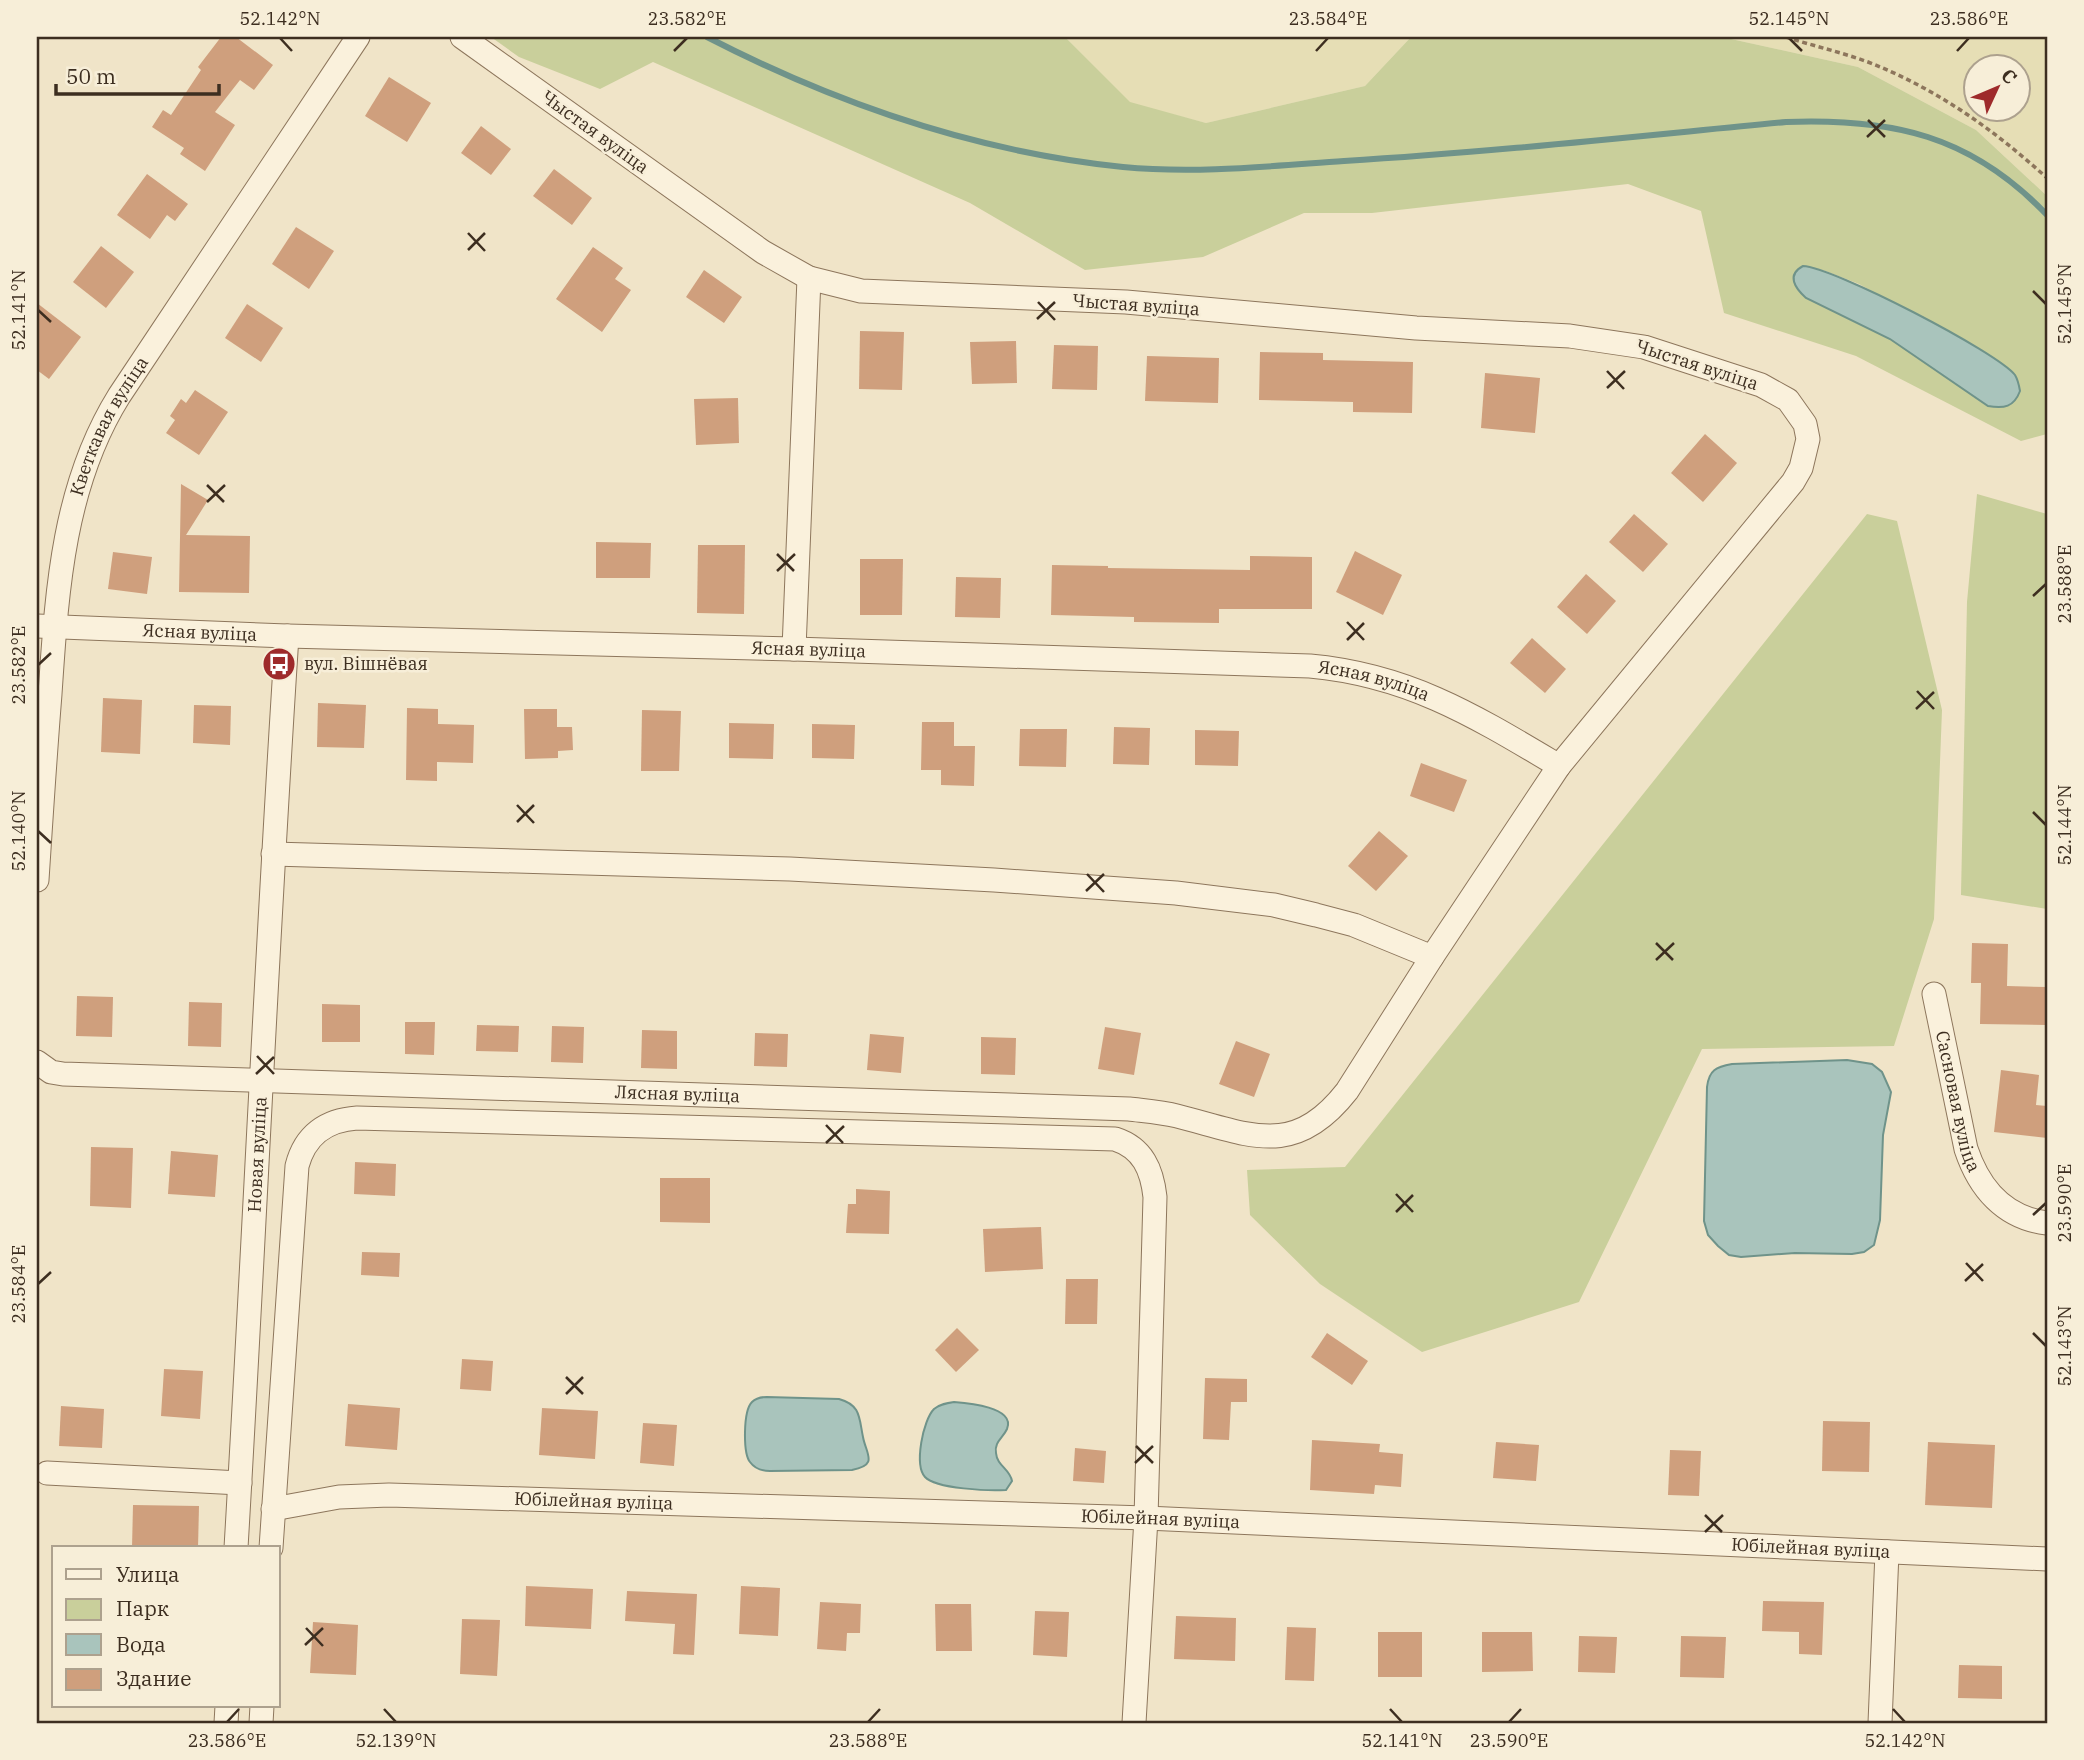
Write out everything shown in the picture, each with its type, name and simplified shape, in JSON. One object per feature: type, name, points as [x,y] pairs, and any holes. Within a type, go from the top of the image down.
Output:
[{"type":"street","name":"Кветкавая вуліца","points":[[37,880],[46,627],[75,498],[91,449],[106,417],[359,37]]},
{"type":"street","name":"Чыстая вуліца","points":[[462,37],[763,252],[809,278],[861,290],[1126,302],[1416,328],[1570,335],[1625,343],[1672,355],[1776,392],[1797,410],[1805,424],[1808,439],[1801,468],[1793,482],[1559,766]]},
{"type":"street","points":[[794,649],[809,278]]},
{"type":"street","name":"Ясная вуліца","points":[[46,627],[1335,668],[1382,678],[1435,697],[1559,766]]},
{"type":"street","name":"Новая вуліца","points":[[236,1546],[287,636]]},
{"type":"street","points":[[273,853],[790,869],[1176,893],[1274,905],[1316,915],[1354,925],[1432,957],[1559,766]]},
{"type":"street","name":"Лясная вуліца","points":[[37,1062],[51,1072],[62,1074],[1129,1109],[1176,1116],[1251,1136],[1271,1138],[1306,1127],[1336,1106],[1432,957]]},
{"type":"street","name":"Сасновая вуліца","points":[[1934,993],[1966,1149],[1973,1168],[1997,1201],[2014,1214],[2047,1223]]},
{"type":"street","name":"Лясная вуліца","points":[[274,1509],[297,1166],[306,1144],[322,1127],[332,1121],[357,1118],[1104,1138],[1126,1143],[1144,1159],[1151,1172],[1155,1197],[1146,1518],[1134,1723]]},
{"type":"street","points":[[47,1473],[240,1483]]},
{"type":"street","name":"Юбілейная вуліца","points":[[274,1509],[339,1497],[389,1495],[1146,1518],[2047,1559]]},
{"type":"street","points":[[271,1546],[274,1509]]},
{"type":"street","points":[[1880,1723],[1887,1552]]},
{"type":"path","points":[[1786,37],[1867,62],[1945,100],[1982,123],[2047,178]]},
{"type":"shaded area","points":[[1065,37],[1411,37],[1365,86],[1206,123],[1130,103]]},
{"type":"shaded area","points":[[1722,37],[2047,37],[2047,196],[1976,130],[1858,67]]},
{"type":"green space","points":[[491,37],[1065,37],[1130,102],[1206,123],[1365,86],[1411,37],[1722,37],[1858,67],[1976,130],[2047,196],[2047,434],[2021,441],[1856,356],[1724,313],[1701,211],[1628,184],[1372,213],[1304,213],[1203,257],[1085,270],[970,203],[653,62],[600,89],[519,57]],"holes":[[[1823,270],[1859,284],[1979,350],[1988,406],[1890,339],[1806,298]]]},
{"type":"green space","points":[[1977,494],[2047,514],[2047,909],[1961,895],[1967,602]]},
{"type":"green space","points":[[1867,514],[1897,521],[1942,710],[1934,919],[1894,1046],[1702,1049],[1579,1302],[1422,1352],[1320,1284],[1250,1215],[1247,1170],[1345,1167]]},
{"type":"water","points":[[1803,266],[1820,270],[1879,295],[1978,348],[2015,375],[2020,391],[2015,401],[2008,406],[1988,406],[1890,339],[1806,298],[1794,282],[1795,273]]},
{"type":"water","points":[[1847,1060],[1872,1064],[1882,1072],[1891,1092],[1883,1135],[1880,1220],[1874,1245],[1864,1252],[1852,1254],[1729,1255],[1708,1235],[1704,1221],[1707,1087],[1712,1073],[1732,1064]]},
{"type":"water","points":[[767,1397],[839,1399],[851,1405],[859,1418],[868,1462],[852,1470],[770,1471],[756,1468],[750,1462],[745,1441],[747,1414],[752,1402]]},
{"type":"water","points":[[954,1402],[998,1411],[1008,1422],[996,1449],[999,1461],[1012,1481],[1006,1490],[951,1487],[925,1477],[920,1453],[926,1423],[934,1409]]},
{"type":"building","points":[[221,37],[236,37],[273,65],[254,90],[240,80],[215,112],[235,125],[205,171],[180,154],[184,148],[152,127],[163,110],[171,115],[201,70],[198,67]]},
{"type":"building","points":[[389,77],[431,103],[407,142],[365,116]]},
{"type":"building","points":[[481,126],[511,149],[491,175],[461,153]]},
{"type":"building","points":[[554,169],[592,198],[572,225],[533,196]]},
{"type":"building","points":[[147,174],[188,204],[175,221],[167,215],[150,239],[117,215]]},
{"type":"building","points":[[296,227],[334,251],[309,289],[272,264]]},
{"type":"building","points":[[101,246],[134,272],[106,308],[73,282]]},
{"type":"building","points":[[593,247],[623,268],[615,279],[631,290],[602,332],[556,299]]},
{"type":"building","points":[[704,270],[742,297],[724,323],[686,297]]},
{"type":"building","points":[[37,303],[81,337],[49,379],[37,370]]},
{"type":"building","points":[[247,304],[283,328],[261,362],[225,338]]},
{"type":"building","points":[[860,331],[904,332],[902,390],[859,389]]},
{"type":"building","points":[[1016,341],[1017,383],[972,384],[970,342]]},
{"type":"building","points":[[1054,345],[1098,346],[1097,390],[1052,389]]},
{"type":"building","points":[[1260,352],[1323,353],[1323,360],[1413,362],[1412,413],[1353,412],[1353,402],[1259,400]]},
{"type":"building","points":[[1147,356],[1219,358],[1218,403],[1145,401]]},
{"type":"building","points":[[1485,373],[1540,378],[1535,433],[1481,428]]},
{"type":"building","points":[[195,390],[228,412],[199,455],[166,433],[175,420],[170,416],[181,399],[186,403]]},
{"type":"building","points":[[738,398],[739,443],[696,445],[694,399]]},
{"type":"building","points":[[1705,434],[1737,463],[1703,502],[1671,473]]},
{"type":"building","points":[[181,484],[208,500],[186,535],[250,536],[249,593],[179,592]]},
{"type":"building","points":[[1634,514],[1668,544],[1643,572],[1609,542]]},
{"type":"building","points":[[596,542],[651,543],[650,578],[596,578]]},
{"type":"building","points":[[698,545],[745,545],[744,614],[697,613]]},
{"type":"building","points":[[1355,551],[1402,575],[1383,615],[1336,592]]},
{"type":"building","points":[[113,552],[152,557],[147,594],[108,589]]},
{"type":"building","points":[[1250,556],[1312,557],[1312,609],[1219,609],[1219,623],[1134,622],[1134,617],[1051,615],[1052,565],[1250,570]]},
{"type":"building","points":[[860,559],[903,559],[902,615],[860,615]]},
{"type":"building","points":[[1586,574],[1616,601],[1587,634],[1557,607]]},
{"type":"building","points":[[956,577],[1001,578],[1000,618],[955,617]]},
{"type":"building","points":[[1532,638],[1566,669],[1545,693],[1510,663]]},
{"type":"building","points":[[103,698],[142,700],[140,754],[101,752]]},
{"type":"building","points":[[318,703],[366,705],[364,748],[317,747]]},
{"type":"building","points":[[194,705],[231,706],[230,745],[193,743]]},
{"type":"building","points":[[407,708],[438,709],[438,724],[474,725],[473,763],[437,762],[437,781],[406,780]]},
{"type":"building","points":[[524,709],[557,709],[557,727],[572,727],[573,750],[558,751],[558,758],[525,759]]},
{"type":"building","points":[[642,710],[681,711],[679,771],[641,771]]},
{"type":"building","points":[[922,722],[954,722],[954,746],[975,746],[974,786],[941,785],[941,770],[921,770]]},
{"type":"building","points":[[729,723],[774,724],[773,759],[729,758]]},
{"type":"building","points":[[812,724],[855,725],[854,759],[812,758]]},
{"type":"building","points":[[1114,727],[1150,728],[1149,765],[1113,764]]},
{"type":"building","points":[[1020,729],[1067,729],[1066,767],[1019,766]]},
{"type":"building","points":[[1195,730],[1239,731],[1238,766],[1195,765]]},
{"type":"building","points":[[1421,763],[1467,780],[1454,812],[1410,796]]},
{"type":"building","points":[[1379,831],[1408,856],[1376,891],[1348,866]]},
{"type":"building","points":[[1972,943],[2008,944],[2007,986],[2047,987],[2047,1025],[1980,1024],[1981,983],[1971,983]]},
{"type":"building","points":[[77,996],[113,997],[112,1037],[76,1036]]},
{"type":"building","points":[[189,1002],[222,1003],[221,1047],[188,1046]]},
{"type":"building","points":[[322,1004],[360,1005],[360,1042],[322,1042]]},
{"type":"building","points":[[405,1022],[435,1022],[434,1055],[405,1054]]},
{"type":"building","points":[[477,1025],[519,1026],[518,1052],[476,1051]]},
{"type":"building","points":[[552,1026],[584,1027],[583,1063],[551,1062]]},
{"type":"building","points":[[1105,1027],[1141,1033],[1134,1075],[1098,1069]]},
{"type":"building","points":[[642,1030],[677,1031],[677,1069],[641,1068]]},
{"type":"building","points":[[755,1033],[788,1034],[787,1067],[754,1066]]},
{"type":"building","points":[[870,1034],[904,1037],[901,1073],[867,1070]]},
{"type":"building","points":[[981,1037],[1016,1038],[1015,1075],[981,1074]]},
{"type":"building","points":[[1236,1041],[1270,1054],[1254,1097],[1219,1084]]},
{"type":"building","points":[[2001,1070],[2039,1075],[2036,1105],[2047,1106],[2047,1138],[1994,1132]]},
{"type":"building","points":[[91,1147],[133,1148],[131,1208],[90,1206]]},
{"type":"building","points":[[171,1151],[218,1155],[215,1197],[168,1194]]},
{"type":"building","points":[[355,1162],[396,1164],[395,1196],[354,1194]]},
{"type":"building","points":[[660,1178],[710,1178],[710,1223],[660,1222]]},
{"type":"building","points":[[856,1189],[890,1191],[889,1234],[846,1233],[848,1204],[856,1204]]},
{"type":"building","points":[[1041,1227],[1043,1269],[985,1272],[983,1229]]},
{"type":"building","points":[[362,1252],[400,1253],[399,1277],[361,1275]]},
{"type":"building","points":[[1066,1279],[1098,1279],[1097,1324],[1065,1324]]},
{"type":"building","points":[[957,1328],[979,1350],[956,1372],[935,1350]]},
{"type":"building","points":[[1327,1333],[1368,1361],[1352,1385],[1311,1357]]},
{"type":"building","points":[[462,1359],[493,1361],[491,1391],[460,1389]]},
{"type":"building","points":[[164,1369],[203,1371],[200,1419],[161,1416]]},
{"type":"building","points":[[1205,1378],[1247,1379],[1247,1402],[1231,1402],[1229,1440],[1203,1439]]},
{"type":"building","points":[[348,1404],[400,1408],[397,1450],[345,1446]]},
{"type":"building","points":[[61,1406],[104,1409],[102,1448],[59,1446]]},
{"type":"building","points":[[542,1408],[598,1411],[595,1459],[539,1455]]},
{"type":"building","points":[[1823,1421],[1870,1422],[1869,1472],[1822,1471]]},
{"type":"building","points":[[643,1423],[677,1425],[674,1466],[640,1463]]},
{"type":"building","points":[[1312,1440],[1380,1444],[1379,1452],[1403,1454],[1401,1487],[1375,1485],[1374,1494],[1310,1490]]},
{"type":"building","points":[[1496,1442],[1539,1445],[1536,1481],[1493,1478]]},
{"type":"building","points":[[1928,1442],[1995,1445],[1992,1508],[1925,1505]]},
{"type":"building","points":[[1075,1448],[1106,1451],[1104,1483],[1073,1481]]},
{"type":"building","points":[[1670,1450],[1701,1451],[1699,1496],[1668,1495]]},
{"type":"building","points":[[133,1505],[199,1506],[198,1546],[132,1546]]},
{"type":"building","points":[[526,1586],[593,1589],[591,1629],[525,1626]]},
{"type":"building","points":[[741,1586],[780,1588],[778,1636],[739,1634]]},
{"type":"building","points":[[627,1591],[697,1594],[694,1655],[673,1654],[675,1624],[625,1621]]},
{"type":"building","points":[[1763,1601],[1824,1602],[1822,1655],[1799,1654],[1799,1632],[1762,1631]]},
{"type":"building","points":[[820,1602],[861,1604],[860,1633],[847,1633],[846,1651],[817,1649]]},
{"type":"building","points":[[935,1604],[971,1604],[972,1651],[936,1651]]},
{"type":"building","points":[[1035,1611],[1069,1612],[1067,1657],[1033,1655]]},
{"type":"building","points":[[1176,1616],[1236,1618],[1235,1661],[1174,1659]]},
{"type":"building","points":[[462,1619],[500,1620],[497,1676],[460,1674]]},
{"type":"building","points":[[313,1622],[358,1625],[356,1675],[310,1673]]},
{"type":"building","points":[[1287,1627],[1316,1628],[1314,1681],[1285,1680]]},
{"type":"building","points":[[1378,1632],[1422,1632],[1422,1677],[1378,1677]]},
{"type":"building","points":[[1482,1632],[1532,1632],[1533,1671],[1482,1672]]},
{"type":"building","points":[[1579,1636],[1617,1637],[1615,1673],[1578,1672]]},
{"type":"building","points":[[1681,1636],[1726,1637],[1724,1678],[1680,1677]]},
{"type":"building","points":[[1959,1665],[2002,1666],[2002,1699],[1958,1698]]},
{"type":"waterway","points":[[707,37],[806,83],[909,122],[1015,150],[1069,160],[1150,169],[1234,168],[1455,153],[1786,122],[1861,124],[1928,137],[1959,149],[1989,166],[2047,215]]},
{"type":"place","name":"вул. Вішнёвая","points":[[279,664]]}]
